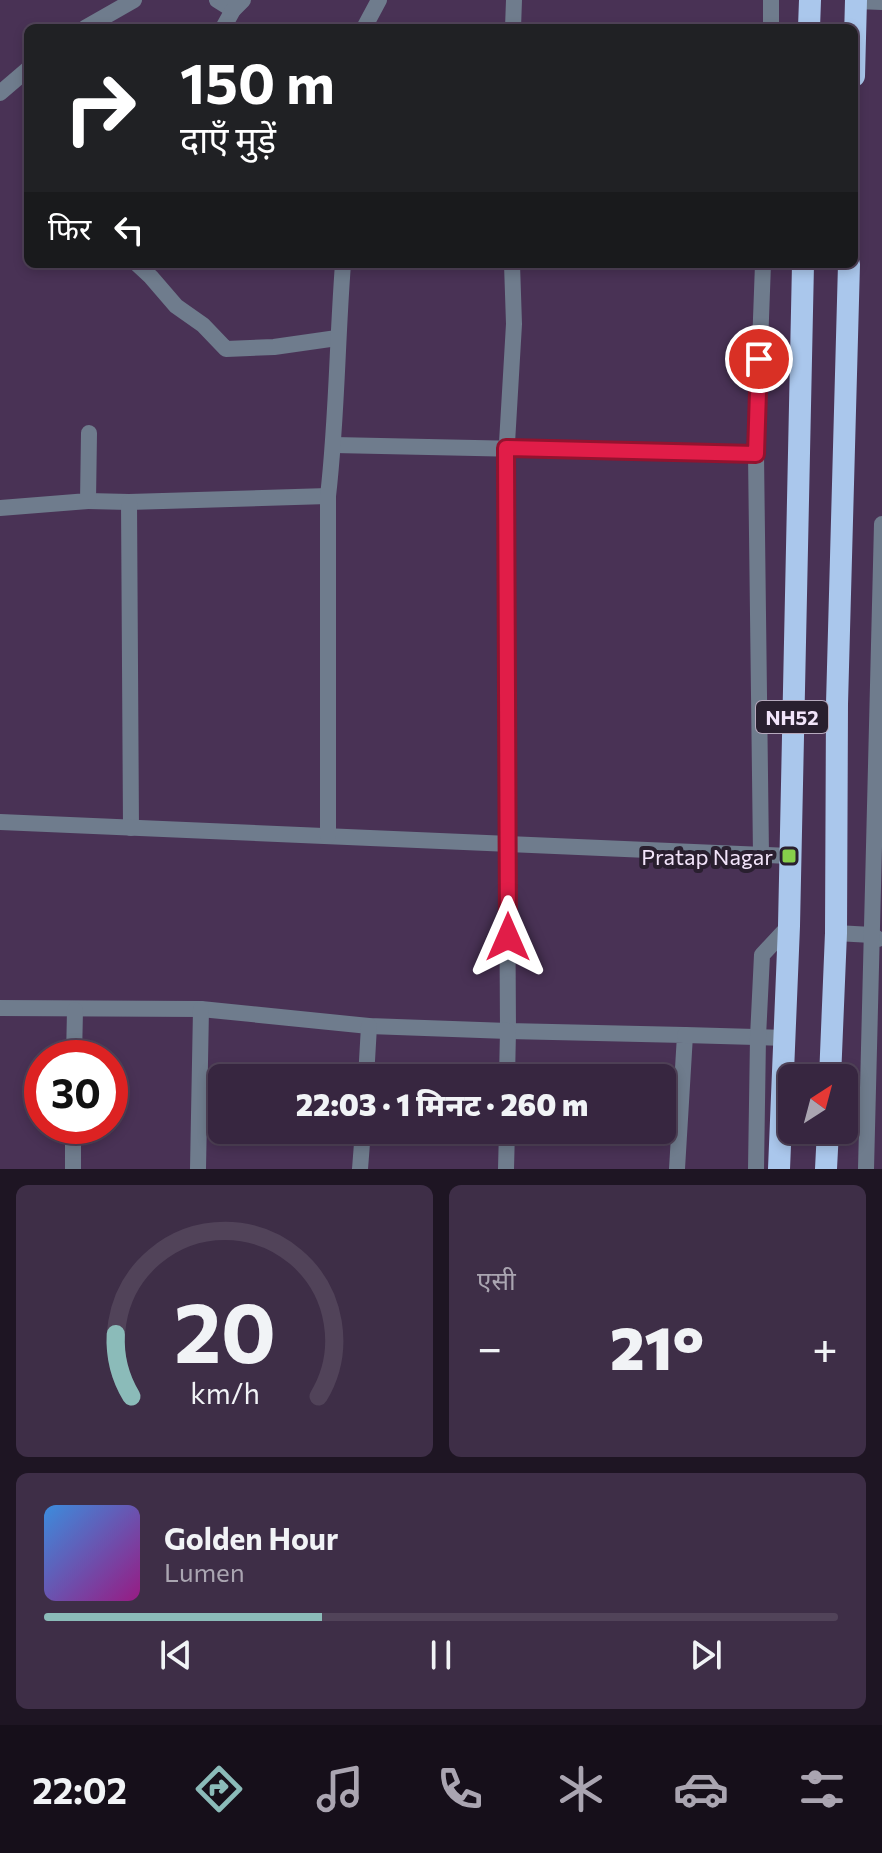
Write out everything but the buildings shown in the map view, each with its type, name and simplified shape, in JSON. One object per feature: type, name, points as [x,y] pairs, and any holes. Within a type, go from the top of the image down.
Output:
[{"type":"highway","points":[[809,24],[810,0]]},
{"type":"highway","points":[[855,24],[856,1]]},
{"type":"highway","name":"NH52","points":[[779,1169],[789,926],[803,268]]},
{"type":"highway","name":"NH52","points":[[831,1064],[836,933],[837,704],[849,268]]},
{"type":"highway","points":[[826,1169],[827,1144]]},
{"type":"street","points":[[92,24],[134,0]]},
{"type":"street","points":[[217,0],[238,5],[226,24]]},
{"type":"street","points":[[366,24],[379,0]]},
{"type":"street","points":[[513,24],[514,0]]},
{"type":"street","points":[[771,0],[771,24]]},
{"type":"street","points":[[856,1],[882,2]]},
{"type":"street","points":[[0,93],[24,72]]},
{"type":"street","points":[[141,268],[176,306],[203,325],[226,349],[274,347],[337,338]]},
{"type":"street","points":[[328,836],[328,496],[334,445],[343,268]]},
{"type":"street","points":[[507,1064],[506,448],[514,324],[512,268]]},
{"type":"street","points":[[761,855],[756,454],[763,268]]},
{"type":"street","points":[[88,501],[89,433]]},
{"type":"street","points":[[334,445],[756,454]]},
{"type":"street","points":[[0,508],[88,501],[328,496]]},
{"type":"street","points":[[129,502],[131,828]]},
{"type":"street","points":[[866,1169],[877,939],[882,524]]},
{"type":"street","points":[[0,822],[789,856]]},
{"type":"street","points":[[756,1169],[762,955],[789,926]]},
{"type":"street","points":[[836,933],[877,939]]},
{"type":"street","points":[[0,1008],[201,1009],[369,1026],[786,1038]]},
{"type":"street","points":[[198,1169],[201,1009]]},
{"type":"street","points":[[74,1040],[75,1010]]},
{"type":"street","points":[[367,1064],[369,1026]]},
{"type":"street","points":[[677,1169],[685,1035]]},
{"type":"street","points":[[73,1144],[73,1169]]},
{"type":"street","points":[[360,1169],[362,1144]]},
{"type":"street","points":[[506,1169],[507,1144]]},
{"type":"place","name":"Pratap Nagar","points":[[789,856]]},
{"type":"route","points":[[508,937],[506,448],[756,454],[759,359]]}]
